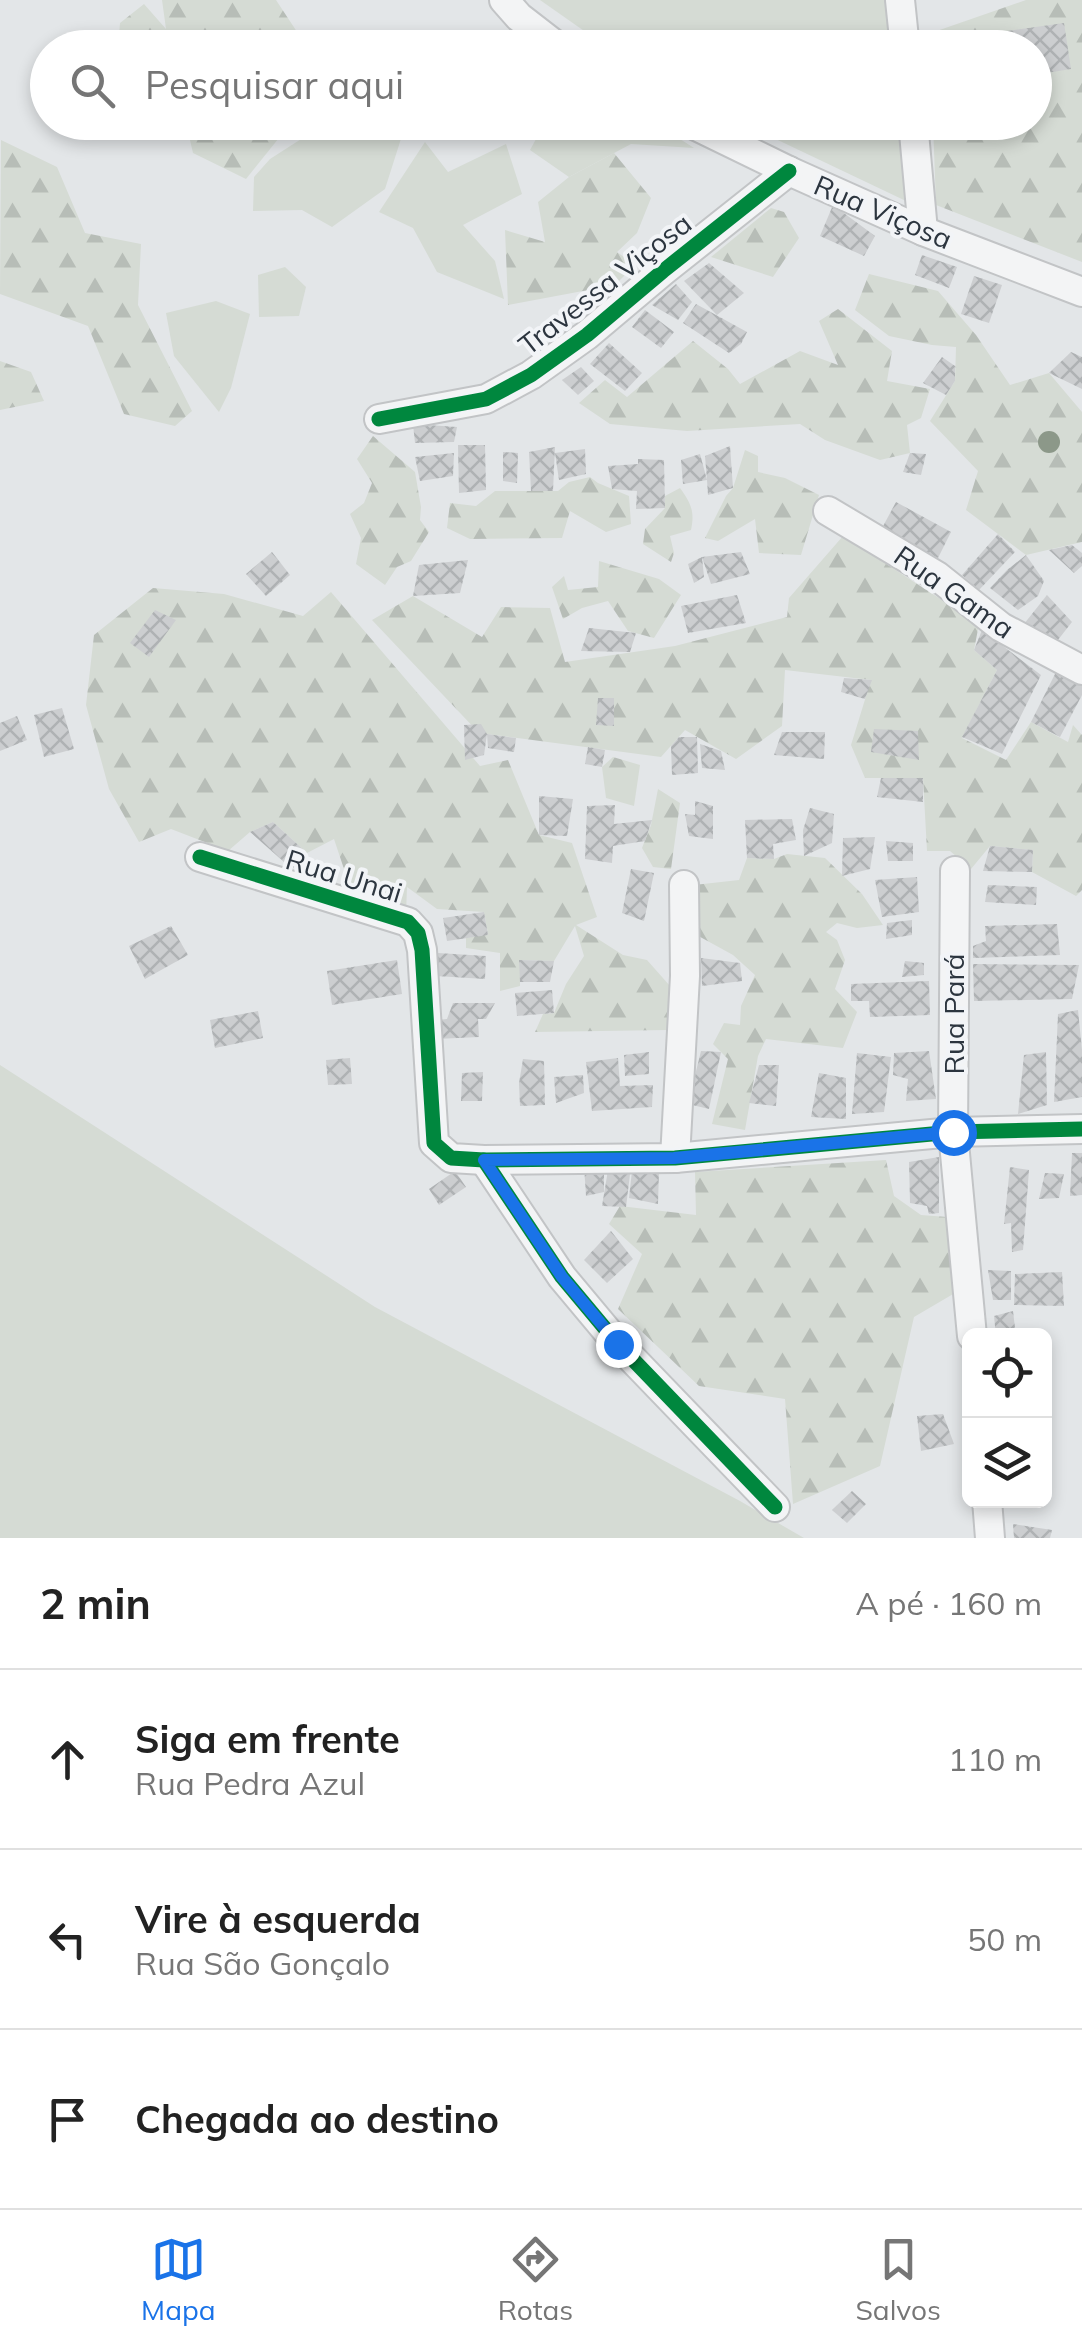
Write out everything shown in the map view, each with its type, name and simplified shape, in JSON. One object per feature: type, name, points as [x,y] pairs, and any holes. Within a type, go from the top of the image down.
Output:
[{"type":"street","points":[[504,0],[536,30]]},
{"type":"street","points":[[900,0],[903,30]]},
{"type":"street","name":"Rua Viçosa","points":[[724,140],[923,231],[1082,292]]},
{"type":"street","points":[[914,140],[923,231]]},
{"type":"street","name":"Travessa Viçosa","points":[[378,419],[486,399],[531,375],[587,335],[789,172]]},
{"type":"street","name":"Rua Gama","points":[[828,511],[937,576],[1001,627],[1082,670]]},
{"type":"street","name":"Rua Unai","points":[[200,857],[408,922],[418,933],[422,950],[434,1143],[451,1158],[484,1160]]},
{"type":"street","name":"Rua Pará","points":[[955,871],[953,1132],[971,1328]]},
{"type":"street","points":[[674,1158],[684,1015],[684,885]]},
{"type":"street","points":[[484,1160],[674,1158],[953,1132],[1082,1128]]},
{"type":"street","points":[[484,1160],[562,1277],[618,1344],[775,1507]]},
{"type":"street","points":[[988,1508],[990,1538]]},
{"type":"green space","points":[[162,0],[276,0],[296,30],[119,30],[120,23],[144,4],[166,29]]},
{"type":"green space","points":[[540,0],[886,0],[889,30],[583,30]]},
{"type":"green space","points":[[1026,0],[1082,0],[1082,262],[936,205],[934,140],[1052,140],[1052,30],[940,30]]},
{"type":"green space","points":[[1,140],[57,167],[85,233],[141,244],[138,305],[192,411],[175,426],[124,414],[88,326],[0,294]]},
{"type":"green space","points":[[190,140],[277,140],[246,179],[193,153]]},
{"type":"green space","points":[[300,140],[401,140],[385,189],[332,227],[302,210],[253,211],[254,177],[270,159]]},
{"type":"green space","points":[[536,140],[682,140],[694,148],[631,144],[569,177],[530,150]]},
{"type":"green space","points":[[778,140],[900,140],[906,201]]},
{"type":"green space","points":[[425,142],[448,172],[506,144],[522,194],[463,225],[495,261],[504,299],[437,272],[413,228],[379,212]]},
{"type":"green space","points":[[614,153],[651,198],[637,233],[617,252],[635,265],[615,285],[508,305],[505,230],[545,242],[538,202],[569,177]]},
{"type":"green space","points":[[771,208],[784,212],[799,238],[773,277],[711,257]]},
{"type":"green space","points":[[285,267],[306,287],[299,316],[259,317],[258,275]]},
{"type":"green space","points":[[869,274],[938,291],[976,335],[1010,385],[1049,373],[1082,412],[1082,542],[1026,555],[966,510],[978,471],[930,421],[955,381],[956,347],[889,336],[855,310]]},
{"type":"green space","points":[[216,301],[250,314],[231,388],[219,412],[174,356],[166,313]]},
{"type":"green space","points":[[838,309],[892,351],[887,381],[930,389],[921,418],[907,425],[910,453],[880,460],[825,440],[800,424],[687,431],[610,424],[579,403],[605,380],[627,397],[693,341],[740,384],[800,351],[838,365],[819,321]]},
{"type":"green space","points":[[0,361],[31,372],[44,401],[0,410]]},
{"type":"green space","points":[[373,436],[415,472],[420,520],[429,532],[411,561],[397,567],[385,585],[356,564],[361,538],[350,514],[364,503],[372,483],[357,459]]},
{"type":"green space","points":[[745,450],[758,456],[758,472],[785,478],[819,495],[801,555],[759,553],[755,519],[718,541],[705,538],[733,488]]},
{"type":"green space","points":[[590,477],[629,496],[631,524],[606,532],[570,511],[562,538],[470,539],[447,528],[450,503],[476,506],[495,491],[558,491],[569,482]]},
{"type":"green space","points":[[680,488],[691,508],[692,524],[691,530],[670,536],[674,553],[671,562],[643,544],[645,529],[665,508],[665,496]]},
{"type":"green space","points":[[843,536],[979,624],[974,650],[997,670],[962,738],[1006,760],[1031,722],[1068,742],[1073,725],[1082,735],[1082,890],[1076,896],[1032,872],[1033,850],[990,846],[971,869],[950,851],[927,851],[923,778],[865,778],[851,745],[871,680],[785,670],[782,726],[736,759],[685,730],[661,757],[479,733],[372,620],[413,596],[482,637],[501,607],[550,608],[565,662],[675,646],[787,617],[789,598]]},
{"type":"green space","points":[[599,561],[659,579],[681,595],[654,638],[628,631],[608,601],[582,608],[563,619],[552,587],[564,576],[568,590],[598,587]]},
{"type":"green space","points":[[153,588],[224,594],[303,616],[331,592],[480,766],[508,760],[539,835],[572,843],[597,917],[576,925],[623,955],[647,960],[678,995],[668,1030],[535,1032],[543,1014],[554,1013],[584,956],[575,926],[554,961],[520,960],[520,986],[500,991],[500,953],[466,948],[466,938],[488,934],[484,912],[437,909],[407,887],[406,915],[339,894],[346,875],[334,839],[307,853],[273,822],[250,832],[228,851],[171,829],[139,842],[109,789],[86,705],[94,635]]},
{"type":"green space","points":[[613,757],[640,765],[634,806],[606,798],[602,767]]},
{"type":"green space","points":[[658,789],[680,803],[671,869],[653,867],[642,848]]},
{"type":"green space","points":[[787,854],[825,858],[862,894],[883,925],[857,928],[837,923],[826,932],[837,940],[845,960],[835,989],[857,1012],[843,1048],[766,1039],[758,1056],[745,1130],[712,1124],[728,1059],[713,1044],[724,1023],[740,1025],[741,1006],[755,975],[733,955],[693,933],[694,885],[739,880],[747,858],[774,859]]},
{"type":"green space","points":[[0,1065],[375,1307],[804,1538],[0,1538]]},
{"type":"green space","points":[[886,1160],[894,1196],[921,1215],[960,1218],[960,1290],[914,1317],[880,1466],[793,1504],[785,1399],[699,1386],[618,1309],[642,1254],[609,1224],[620,1206],[696,1215],[695,1172]]},
{"type":"building","points":[[1064,23],[1071,69],[1052,72],[1052,30],[1014,30]]},
{"type":"building","points":[[833,205],[875,236],[864,256],[820,236]]},
{"type":"building","points":[[922,255],[957,267],[949,288],[915,275]]},
{"type":"building","points":[[709,263],[744,293],[717,315],[684,281]]},
{"type":"building","points":[[974,276],[1002,285],[989,323],[961,314]]},
{"type":"building","points":[[676,284],[692,302],[678,320],[652,305]]},
{"type":"building","points":[[696,304],[747,332],[741,344],[729,353],[683,323]]},
{"type":"building","points":[[645,310],[674,332],[661,348],[632,327]]},
{"type":"building","points":[[609,343],[642,373],[625,391],[590,364]]},
{"type":"building","points":[[1071,352],[1082,357],[1082,389],[1049,373]]},
{"type":"building","points":[[942,357],[955,366],[955,381],[946,395],[923,383]]},
{"type":"building","points":[[581,367],[594,381],[578,395],[562,380]]},
{"type":"building","points":[[413,424],[457,427],[454,442],[415,443]]},
{"type":"building","points":[[458,445],[485,445],[486,490],[459,493]]},
{"type":"building","points":[[730,446],[733,488],[708,495],[705,456]]},
{"type":"building","points":[[555,447],[553,491],[531,491],[529,452]]},
{"type":"building","points":[[585,449],[586,474],[559,480],[555,453]]},
{"type":"building","points":[[503,452],[518,453],[517,483],[503,481]]},
{"type":"building","points":[[454,453],[453,476],[420,481],[415,457]]},
{"type":"building","points":[[910,453],[926,454],[921,475],[903,472]]},
{"type":"building","points":[[700,454],[707,480],[683,484],[681,460]]},
{"type":"building","points":[[638,459],[664,460],[665,508],[636,509],[637,491],[612,489],[608,466],[638,464]]},
{"type":"building","points":[[896,502],[951,532],[938,558],[881,530]]},
{"type":"building","points":[[998,534],[1015,552],[979,590],[962,575]]},
{"type":"building","points":[[1072,545],[1082,553],[1082,566],[1074,573],[1049,550]]},
{"type":"building","points":[[272,552],[290,575],[266,596],[246,574]]},
{"type":"building","points":[[741,552],[750,574],[711,584],[702,557]]},
{"type":"building","points":[[1026,555],[1044,581],[1038,596],[1018,610],[990,588]]},
{"type":"building","points":[[702,557],[704,577],[694,583],[688,564]]},
{"type":"building","points":[[468,560],[460,593],[413,596],[419,565]]},
{"type":"building","points":[[737,595],[746,623],[688,633],[681,606]]},
{"type":"building","points":[[1047,595],[1072,622],[1054,645],[1024,624]]},
{"type":"building","points":[[155,610],[176,620],[149,657],[130,643]]},
{"type":"building","points":[[589,628],[636,633],[630,652],[581,651]]},
{"type":"building","points":[[982,630],[1041,675],[1002,754],[962,737],[997,670],[974,650]]},
{"type":"building","points":[[1070,671],[1082,680],[1082,695],[1060,737],[1031,722],[1056,672]]},
{"type":"building","points":[[844,678],[872,680],[865,699],[841,692]]},
{"type":"building","points":[[598,698],[614,698],[614,726],[596,725]]},
{"type":"building","points":[[62,708],[74,749],[44,757],[34,715]]},
{"type":"building","points":[[17,716],[27,740],[0,751],[0,723]]},
{"type":"building","points":[[481,724],[487,734],[484,755],[465,760],[464,725]]},
{"type":"building","points":[[874,729],[918,731],[919,760],[871,752]]},
{"type":"building","points":[[782,732],[825,732],[824,759],[774,755]]},
{"type":"building","points":[[487,734],[516,738],[514,752],[488,748]]},
{"type":"building","points":[[679,737],[697,737],[698,773],[672,775],[671,746]]},
{"type":"building","points":[[700,744],[721,751],[725,770],[702,768]]},
{"type":"building","points":[[588,747],[605,750],[602,767],[585,764]]},
{"type":"building","points":[[881,778],[923,778],[923,802],[877,797]]},
{"type":"building","points":[[539,796],[573,799],[567,836],[539,835]]},
{"type":"building","points":[[695,801],[713,806],[713,839],[689,836],[685,814],[695,815]]},
{"type":"building","points":[[615,805],[614,824],[652,820],[645,841],[613,846],[612,863],[585,859],[587,806]]},
{"type":"building","points":[[810,808],[834,814],[832,843],[804,856],[803,830]]},
{"type":"building","points":[[792,819],[796,840],[773,844],[774,859],[747,858],[745,820]]},
{"type":"building","points":[[273,822],[307,853],[292,869],[250,832]]},
{"type":"building","points":[[875,837],[870,869],[842,876],[843,838]]},
{"type":"building","points":[[886,841],[913,843],[913,861],[888,861]]},
{"type":"building","points":[[990,846],[1033,850],[1032,872],[983,871]]},
{"type":"building","points":[[631,869],[654,873],[644,921],[622,913]]},
{"type":"building","points":[[917,877],[919,912],[882,917],[875,880]]},
{"type":"building","points":[[988,885],[1037,887],[1036,905],[985,902]]},
{"type":"building","points":[[484,912],[488,935],[447,941],[443,918]]},
{"type":"building","points":[[912,920],[912,935],[886,939],[887,923]]},
{"type":"building","points":[[1057,924],[1060,955],[973,958],[973,946],[986,941],[985,926]]},
{"type":"building","points":[[171,926],[188,955],[145,979],[129,946]]},
{"type":"building","points":[[438,953],[486,956],[485,979],[436,976]]},
{"type":"building","points":[[701,958],[740,963],[742,981],[702,986]]},
{"type":"building","points":[[397,960],[402,994],[332,1005],[327,971]]},
{"type":"building","points":[[519,960],[554,961],[550,982],[520,982]]},
{"type":"building","points":[[905,961],[924,963],[924,975],[902,977]]},
{"type":"building","points":[[973,964],[1079,965],[1072,999],[974,1001]]},
{"type":"building","points":[[929,981],[930,1015],[870,1017],[869,1001],[851,1001],[851,984]]},
{"type":"building","points":[[552,990],[554,1013],[517,1016],[515,993]]},
{"type":"building","points":[[453,1003],[495,1003],[486,1019],[478,1019],[479,1037],[436,1039],[438,1020],[447,1019]]},
{"type":"building","points":[[1078,1010],[1082,1097],[1054,1102],[1058,1014]]},
{"type":"building","points":[[258,1011],[263,1038],[215,1048],[210,1020]]},
{"type":"building","points":[[701,1051],[721,1052],[709,1109],[688,1104]]},
{"type":"building","points":[[929,1051],[936,1099],[906,1101],[908,1079],[893,1075],[894,1053]]},
{"type":"building","points":[[649,1052],[649,1074],[625,1076],[624,1055]]},
{"type":"building","points":[[1046,1052],[1047,1105],[1018,1114],[1024,1055]]},
{"type":"building","points":[[857,1053],[891,1057],[884,1112],[852,1114]]},
{"type":"building","points":[[350,1058],[352,1084],[328,1085],[326,1060]]},
{"type":"building","points":[[618,1058],[620,1086],[653,1085],[652,1107],[592,1111],[586,1062]]},
{"type":"building","points":[[523,1059],[544,1061],[545,1105],[520,1106]]},
{"type":"building","points":[[759,1065],[779,1065],[776,1106],[749,1103]]},
{"type":"building","points":[[483,1072],[482,1101],[461,1101],[462,1073]]},
{"type":"building","points":[[819,1073],[846,1078],[846,1119],[811,1117]]},
{"type":"building","points":[[583,1075],[584,1093],[556,1103],[554,1077]]},
{"type":"building","points":[[1072,1153],[1082,1153],[1082,1195],[1070,1196]]},
{"type":"building","points":[[939,1157],[939,1213],[929,1214],[927,1206],[910,1203],[909,1162]]},
{"type":"building","points":[[609,1164],[631,1166],[626,1207],[602,1206]]},
{"type":"building","points":[[584,1165],[604,1166],[604,1192],[586,1196]]},
{"type":"building","points":[[1010,1167],[1029,1170],[1023,1250],[1012,1252],[1011,1223],[1004,1224]]},
{"type":"building","points":[[455,1171],[466,1187],[439,1205],[429,1189]]},
{"type":"building","points":[[632,1171],[659,1171],[658,1204],[629,1198]]},
{"type":"building","points":[[1045,1173],[1064,1174],[1059,1198],[1039,1199]]},
{"type":"building","points":[[611,1231],[633,1259],[607,1283],[584,1260]]},
{"type":"building","points":[[988,1270],[1011,1271],[1011,1300],[993,1300]]},
{"type":"building","points":[[1062,1272],[1064,1306],[1014,1305],[1015,1274]]},
{"type":"building","points":[[1013,1311],[1015,1328],[995,1328],[994,1316]]},
{"type":"building","points":[[943,1414],[954,1444],[921,1451],[917,1416]]},
{"type":"building","points":[[852,1491],[866,1504],[847,1523],[832,1510]]},
{"type":"building","points":[[1013,1524],[1052,1530],[1050,1538],[1014,1538]]},
{"type":"cycle path","points":[[379,419],[486,399],[531,375],[587,335],[789,171]]},
{"type":"cycle path","points":[[200,857],[408,922],[418,933],[434,1143],[451,1158],[675,1158],[953,1132],[1082,1129]]},
{"type":"cycle path","points":[[484,1160],[562,1277],[618,1344],[775,1507]]},
{"type":"route","points":[[618,1344],[562,1277],[484,1160],[674,1158],[953,1132]]}]
